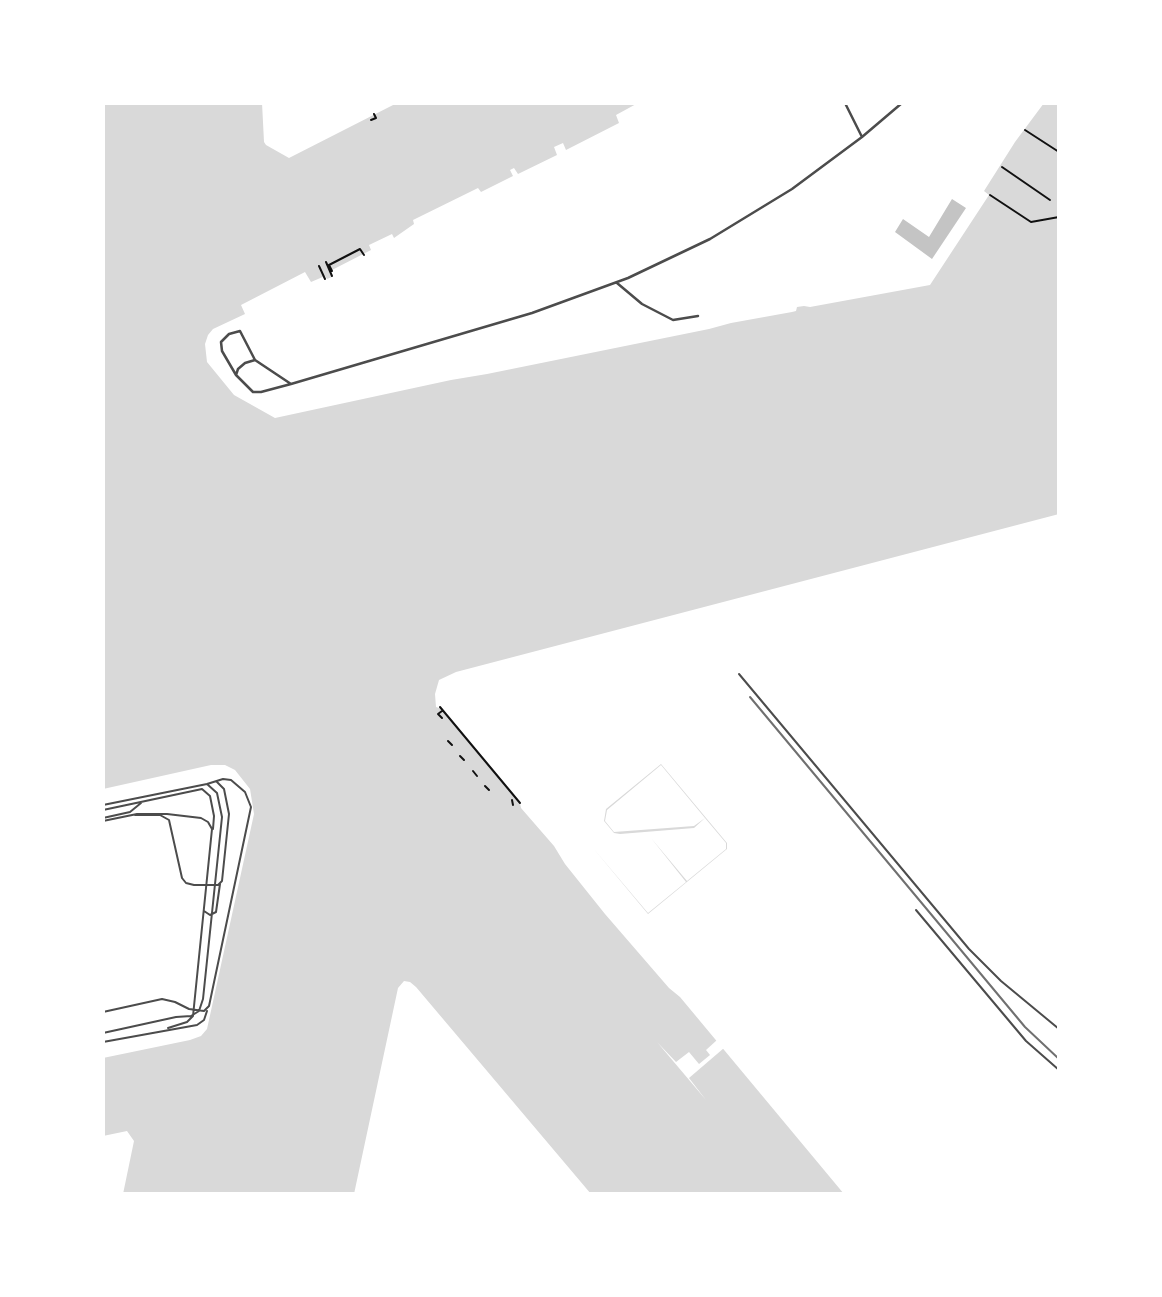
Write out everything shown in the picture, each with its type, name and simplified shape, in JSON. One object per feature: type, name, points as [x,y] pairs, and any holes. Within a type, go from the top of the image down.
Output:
[{"type":"street","points":[[845,103],[862,137]]},
{"type":"street","points":[[291,384],[255,360],[240,331],[229,334],[222,342],[222,351],[236,375],[253,392],[261,392],[291,384],[532,313],[617,283],[728,228],[811,176],[902,103]]},
{"type":"street","points":[[617,283],[642,304],[673,320],[698,316]]},
{"type":"street","points":[[236,375],[237,369],[255,360]]},
{"type":"lane","points":[[739,674],[969,949],[1001,981],[1059,1030]]},
{"type":"lane","points":[[103,805],[228,779],[242,788],[248,796],[251,813],[206,1017],[200,1024],[103,1042]]},
{"type":"lane","points":[[103,810],[198,790],[209,794],[214,816],[203,910],[210,915],[215,914],[222,881],[229,814],[224,789],[215,781]]},
{"type":"lane","points":[[103,1032],[191,1016],[199,1011],[222,813],[217,793],[207,784]]},
{"type":"lane","points":[[103,820],[134,811],[149,795]]},
{"type":"lane","points":[[103,820],[143,813],[201,818],[210,825],[212,832],[194,1010],[189,1020],[168,1028]]},
{"type":"lane","points":[[103,820],[136,815],[167,817],[172,825],[182,878],[191,885],[220,884]]},
{"type":"lane","points":[[916,910],[1026,1041],[1059,1070]]},
{"type":"lane","points":[[103,1012],[162,999],[171,1000],[186,1009],[207,1010]]},
{"type":"path","points":[[374,114],[376,118]]},
{"type":"path","points":[[371,120],[381,116]]},
{"type":"path","points":[[1025,130],[1059,152]]},
{"type":"path","points":[[1002,167],[1050,200]]},
{"type":"path","points":[[989,195],[1031,222],[1059,217]]},
{"type":"path","points":[[332,271],[329,265],[360,249],[364,256]]},
{"type":"path","points":[[326,262],[332,276]]},
{"type":"path","points":[[319,266],[325,279]]},
{"type":"path","points":[[442,718],[438,714],[441,709],[520,803]]},
{"type":"path","points":[[448,741],[452,745]]},
{"type":"path","points":[[460,756],[464,760]]},
{"type":"path","points":[[473,771],[477,776]]},
{"type":"path","points":[[485,786],[489,790]]},
{"type":"path","points":[[512,800],[513,805]]},
{"type":"shaded area","points":[[103,103],[262,103],[264,142],[289,158],[397,103],[638,103],[616,115],[619,123],[566,150],[563,143],[554,147],[557,155],[518,174],[514,168],[510,170],[513,176],[481,192],[478,188],[413,220],[414,224],[394,238],[392,234],[369,245],[371,250],[330,271],[332,277],[327,279],[325,276],[311,282],[305,272],[241,305],[245,314],[213,329],[205,344],[207,362],[234,395],[275,418],[792,312],[796,311],[797,307],[810,307],[930,285],[989,195],[984,191],[1015,142],[1044,103],[1059,103],[1059,514],[456,672],[439,680],[435,694],[436,707],[442,709],[520,803],[521,808],[554,846],[605,914],[669,988],[680,997],[844,1194],[591,1194],[416,987],[404,981],[398,988],[354,1194],[123,1194],[134,1141],[127,1131],[103,1136],[103,1058],[190,1040],[201,1036],[207,1029],[254,814],[250,789],[235,770],[225,765],[211,765],[103,789]]},
{"type":"shaded area","points":[[661,764],[727,843],[727,849],[648,914],[593,848],[648,913],[686,882],[651,838],[687,881],[726,849],[726,843],[705,818],[694,828],[614,833],[604,821],[606,809]],"holes":[[[661,765],[705,818],[694,826],[614,832],[605,821],[607,810]]]},
{"type":"pier","points":[[717,1040],[724,1048],[689,1078],[706,1100],[657,1042],[676,1062],[689,1052],[699,1064],[710,1055],[706,1050]]},
{"type":"building","points":[[952,199],[966,208],[932,259],[895,232],[903,219],[929,237]]},
{"type":"railway","points":[[750,697],[1025,1027],[1059,1059]]}]
